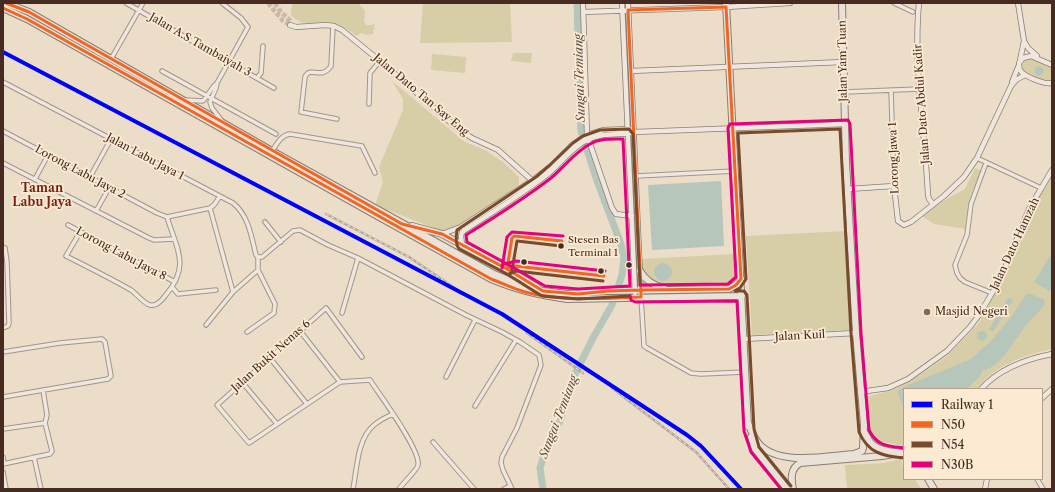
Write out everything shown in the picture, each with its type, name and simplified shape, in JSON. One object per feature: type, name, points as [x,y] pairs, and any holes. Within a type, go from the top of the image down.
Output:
[{"type":"highway","points":[[6,3],[29,12],[402,224],[494,274],[526,287],[543,291],[578,294],[742,296]]},
{"type":"highway","name":"Jalan Yam Tuan","points":[[748,423],[760,446],[775,453],[795,458],[858,453],[862,451],[863,448],[864,431],[856,333],[848,188],[842,3]]},
{"type":"highway","points":[[726,5],[748,423],[755,448],[787,489]]},
{"type":"highway","points":[[3,8],[34,22],[491,279],[524,292],[542,296],[573,299],[607,294]]},
{"type":"highway","points":[[402,224],[442,234],[507,269],[543,291]]},
{"type":"highway","points":[[640,271],[644,277],[653,284],[670,290]]},
{"type":"highway","points":[[638,294],[670,290],[728,289],[736,285],[741,279]]},
{"type":"highway","points":[[864,431],[869,441],[876,447],[902,453]]},
{"type":"highway","points":[[793,489],[792,474],[796,466],[800,463],[902,453]]},
{"type":"highway","points":[[929,480],[934,489]]},
{"type":"main road","points":[[583,3],[586,138],[612,208],[616,214],[632,216]]},
{"type":"main road","points":[[622,3],[632,216],[638,294]]},
{"type":"main road","points":[[628,3],[640,271],[638,294]]},
{"type":"main road","points":[[584,12],[790,3]]},
{"type":"main road","name":"Jalan Dato Abdul Kadir","points":[[919,3],[916,39],[928,195],[933,204]]},
{"type":"main road","points":[[933,204],[964,177],[977,158],[1011,86],[1020,62],[1024,41],[1018,3]]},
{"type":"main road","points":[[291,24],[300,26],[333,26]]},
{"type":"main road","name":"Jalan Dato Tan Say Eng","points":[[333,26],[342,30],[380,61],[457,128],[472,138],[498,150],[534,181]]},
{"type":"main road","points":[[1024,41],[1032,52],[1041,60]]},
{"type":"main road","points":[[1052,65],[1031,56],[1027,56],[1020,62],[1020,70],[1025,74],[1052,87]]},
{"type":"main road","points":[[631,71],[843,62]]},
{"type":"main road","points":[[1011,86],[1016,80],[1025,74]]},
{"type":"main road","points":[[1045,84],[1052,83]]},
{"type":"main road","points":[[462,245],[462,232],[534,181],[578,143],[586,138],[628,131],[845,124]]},
{"type":"main road","name":"Jalan Dato Hamzah","points":[[860,392],[884,389],[908,379],[947,351],[970,327],[992,293],[1009,260],[1029,209],[1052,170]]},
{"type":"main road","points":[[442,234],[461,227],[471,219],[534,181]]},
{"type":"main road","points":[[848,188],[894,186]]},
{"type":"main road","name":"Lorong Jawa 1","points":[[894,186],[897,218],[902,225],[911,222],[933,204]]},
{"type":"main road","points":[[471,219],[471,223],[475,224]]},
{"type":"main road","name":"Jalan Kuil","points":[[744,339],[856,333]]},
{"type":"main road","points":[[982,388],[992,378],[1012,366],[1027,360],[1052,354]]},
{"type":"main road","points":[[1043,397],[1052,389]]},
{"type":"street","name":"Jalan A.S Tambaiyah 3","points":[[126,3],[274,88]]},
{"type":"street","points":[[111,59],[143,3]]},
{"type":"street","points":[[222,3],[241,18],[248,27],[217,83],[211,99],[210,105],[224,123]]},
{"type":"street","points":[[894,3],[913,12]]},
{"type":"street","points":[[333,26],[331,66],[328,71],[323,73],[309,72],[304,77],[301,112],[337,119]]},
{"type":"street","points":[[257,78],[261,73],[263,46]]},
{"type":"street","points":[[369,104],[370,73],[380,61]]},
{"type":"street","points":[[162,71],[206,97],[276,134]]},
{"type":"street","name":"Jalan Labu Jaya 1","points":[[3,82],[234,203],[246,216],[258,257],[258,270]]},
{"type":"street","points":[[181,99],[198,101],[204,100],[213,86],[217,83]]},
{"type":"street","points":[[844,92],[920,89]]},
{"type":"street","name":"Lorong Jawa 1","points":[[891,90],[894,186]]},
{"type":"street","name":"Lorong Labu Jaya 2","points":[[3,131],[109,188],[167,217]]},
{"type":"street","points":[[272,151],[282,137],[290,134],[362,146],[375,173]]},
{"type":"street","points":[[90,178],[111,139]]},
{"type":"street","points":[[35,179],[48,155]]},
{"type":"street","points":[[977,158],[1041,188]]},
{"type":"street","points":[[3,163],[154,240],[174,239]]},
{"type":"street","points":[[986,163],[971,204],[967,235],[955,265],[957,273],[965,282],[992,293]]},
{"type":"street","points":[[636,176],[735,171]]},
{"type":"street","points":[[96,211],[109,188]]},
{"type":"street","points":[[80,232],[66,256],[132,291],[149,305],[154,306],[162,300],[172,287],[181,266],[179,254],[167,217],[210,208],[220,196]]},
{"type":"street","points":[[210,208],[233,292]]},
{"type":"street","points":[[265,222],[281,242]]},
{"type":"street","name":"Lorong Labu Jaya 8","points":[[68,225],[175,282]]},
{"type":"street","points":[[258,257],[262,257],[293,231],[300,230],[323,243],[358,258],[516,340],[539,355],[541,364],[517,428],[502,457],[501,463],[503,470],[511,487],[504,489]]},
{"type":"street","points":[[3,248],[5,248],[7,262],[5,285],[8,326],[3,328]]},
{"type":"street","points":[[342,313],[358,258]]},
{"type":"street","points":[[206,325],[233,292],[258,270],[275,304],[275,310],[274,313],[247,332]]},
{"type":"street","points":[[172,287],[178,294],[216,290]]},
{"type":"street","points":[[638,294],[644,346],[691,373],[745,372]]},
{"type":"street","name":"Jalan Bukit Nenas 6","points":[[277,424],[249,443],[217,405],[326,308],[362,357]]},
{"type":"street","points":[[446,377],[475,320]]},
{"type":"street","points":[[300,331],[340,382]]},
{"type":"street","points":[[3,352],[99,338],[104,340],[110,378],[3,397]]},
{"type":"street","points":[[475,406],[516,340]]},
{"type":"street","points":[[270,358],[307,404]]},
{"type":"street","points":[[242,382],[277,424],[340,382],[370,380],[406,433],[417,456],[419,464],[416,470],[399,489]]},
{"type":"street","points":[[3,457],[4,464],[52,453],[45,423],[47,415],[42,390]]},
{"type":"street","points":[[353,489],[361,447],[366,436],[373,426],[393,414]]},
{"type":"street","points":[[3,429],[45,423]]},
{"type":"street","points":[[433,442],[474,489]]},
{"type":"street","points":[[34,457],[41,489]]},
{"type":"street","points":[[3,472],[6,489]]},
{"type":"street","points":[[1037,480],[1044,489]]},
{"type":"shaded area","points":[[292,3],[358,3],[365,11],[364,21],[366,25],[372,25],[375,23],[373,34],[367,35],[361,33],[357,36],[343,26],[337,24],[328,22],[301,22],[291,15]]},
{"type":"shaded area","points":[[423,3],[510,3],[512,42],[420,43]]},
{"type":"shaded area","points":[[513,53],[532,53],[531,63],[511,61]]},
{"type":"shaded area","points":[[432,54],[466,57],[465,73],[431,70]]},
{"type":"shaded area","points":[[1030,58],[1052,68],[1052,80],[1045,81],[1031,76],[1024,71],[1022,62]]},
{"type":"shaded area","points":[[1037,67],[1041,67],[1043,71],[1041,75],[1037,75],[1035,73],[1035,69]]},
{"type":"shaded area","points":[[392,81],[465,142],[485,150],[503,162],[519,177],[519,185],[451,232],[444,232],[375,205],[383,182],[379,167],[403,110],[403,99]]},
{"type":"shaded area","points":[[975,168],[981,170],[970,197],[966,229],[934,224],[922,216],[941,202],[965,189]]},
{"type":"shaded area","points":[[1052,173],[1052,349],[1020,358],[1010,363],[992,374],[977,388],[903,388],[903,446],[877,441],[870,435],[867,397],[892,390],[918,376],[947,356],[979,323],[1011,260],[1023,225]]},
{"type":"shaded area","points":[[721,181],[724,246],[652,250],[648,185]]},
{"type":"shaded area","points":[[846,231],[852,330],[752,335],[746,236]]},
{"type":"shaded area","points":[[1052,253],[1052,288],[1049,291],[1034,282]]},
{"type":"shaded area","points":[[734,254],[736,279],[727,283],[665,285],[650,279],[642,270],[642,259]]},
{"type":"shaded area","points":[[663,263],[669,266],[672,272],[669,278],[663,281],[657,278],[654,272],[657,266]]},
{"type":"shaded area","points":[[1027,293],[1044,299],[1045,304],[1028,323],[1008,350],[996,364],[983,370],[980,376],[968,388],[903,388],[971,359],[992,340],[1011,317]]},
{"type":"shaded area","points":[[1008,298],[1013,300],[993,332],[989,329]]},
{"type":"shaded area","points":[[980,331],[984,331],[986,332],[986,340],[980,341],[977,338],[977,334]]},
{"type":"shaded area","points":[[903,388],[903,407],[897,392]]},
{"type":"shaded area","points":[[901,459],[903,480],[916,480],[921,489],[847,489],[845,465],[884,463]]},
{"type":"waterway","name":"Sungai Temiang","points":[[543,489],[540,468],[545,452],[560,421],[574,376],[612,305],[622,275],[624,258],[621,244],[597,181],[581,131],[577,3]]},
{"type":"tunnel","points":[[268,3],[283,21],[290,25]]},
{"type":"tunnel","points":[[275,3],[281,12],[292,22]]},
{"type":"railway","points":[[326,214],[409,257],[462,293]]},
{"type":"railway","points":[[527,333],[583,373]]},
{"type":"railway","points":[[612,388],[696,452],[729,489]]},
{"type":"rail line","name":"1","points":[[3,52],[502,314],[687,435],[701,446],[741,489]]},
{"type":"transit line","name":"N50","points":[[6,3],[29,12],[402,224],[442,234],[507,269],[543,291],[578,294],[641,290]]},
{"type":"transit line","name":"N50","points":[[726,7],[741,279],[736,285],[729,289],[641,290],[628,10],[726,7]]},
{"type":"transit line","name":"N50","points":[[3,8],[27,19],[491,279],[525,292],[554,297],[641,297],[641,290]]},
{"type":"transit line","name":"N30B","points":[[640,285],[728,284],[736,277],[728,128],[730,124],[848,120],[850,124],[861,333],[869,430],[879,442],[888,446],[903,448]]},
{"type":"transit line","name":"N54","points":[[630,296],[578,299],[542,296],[505,273],[459,249],[456,242],[457,230],[536,177],[573,143],[583,136],[600,130],[629,129],[633,134],[640,285]]},
{"type":"transit line","name":"N54","points":[[791,486],[759,447],[754,429],[747,295],[744,291],[735,291],[740,288],[746,279],[738,133],[840,129],[851,333],[859,432],[871,449],[889,456],[903,458]]},
{"type":"transit line","name":"N30B","points":[[623,139],[630,286],[578,289],[545,286],[467,242],[466,235],[541,186],[574,155],[585,147],[602,140],[623,139]]},
{"type":"transit line","name":"N30B","points":[[502,268],[507,237],[512,232],[563,236]]},
{"type":"transit line","name":"N50","points":[[507,269],[512,238],[514,236],[562,241]]},
{"type":"transit line","name":"N54","points":[[512,270],[517,241],[561,246]]},
{"type":"transit line","name":"N30B","points":[[505,264],[516,261],[605,271]]},
{"type":"transit line","name":"N50","points":[[507,269],[515,266],[604,276]]},
{"type":"transit line","name":"N54","points":[[509,274],[516,271],[603,281]]},
{"type":"transit line","name":"N30B","points":[[630,296],[631,300],[635,302],[737,301],[744,431],[751,452],[781,489]]},
{"type":"place","name":"Stesen Bas Terminal 1","points":[[561,246]]},
{"type":"place","name":"Masjid Negeri","points":[[927,312]]},
{"type":"district","name":"Taman Labu Jaya","points":[[42,196]]}]
